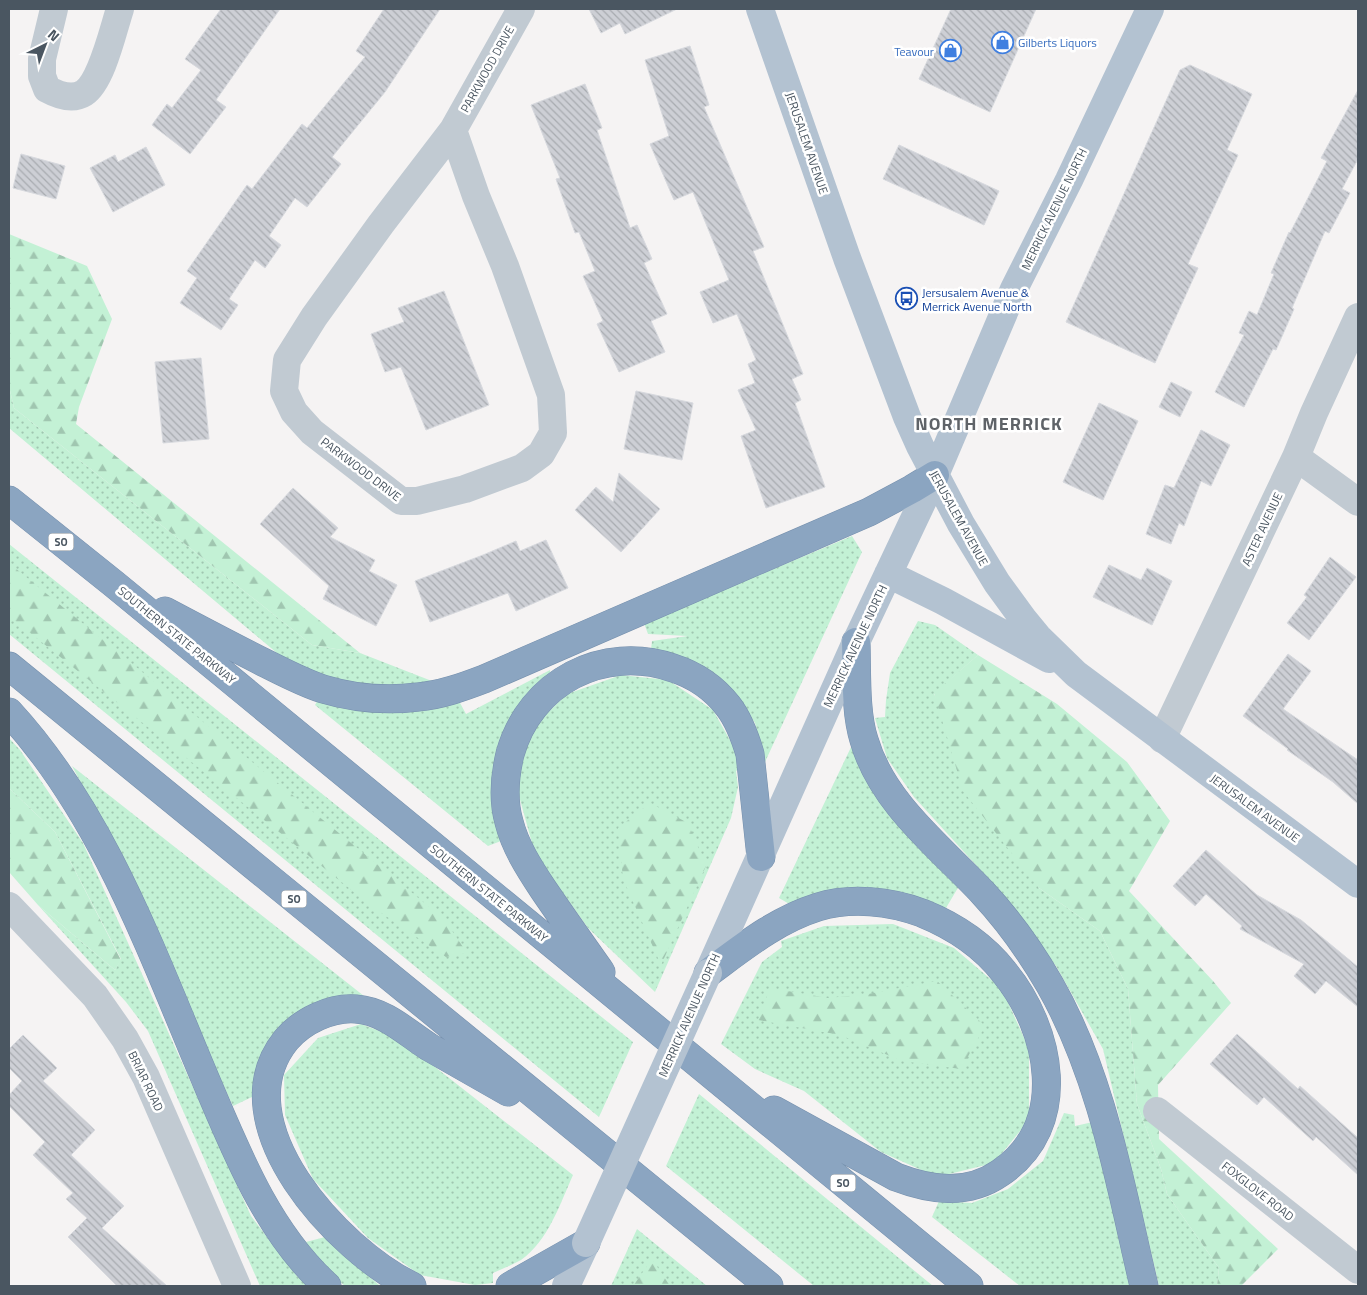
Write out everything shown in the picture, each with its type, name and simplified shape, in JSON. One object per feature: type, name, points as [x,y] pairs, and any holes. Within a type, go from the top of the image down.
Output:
[{"type":"highway","points":[[114,584],[248,654],[317,687],[367,698],[395,699],[418,697],[440,693],[484,680],[869,512],[935,475]]},
{"type":"highway","name":"SOUTHERN STATE PARKWAY","points":[[9,500],[114,584],[969,1286]]},
{"type":"highway","points":[[856,642],[858,702],[863,738],[878,773],[898,804],[984,894],[1008,922],[1031,954],[1066,1015],[1082,1050],[1102,1114],[1144,1286]]},
{"type":"highway","points":[[624,1004],[534,874],[515,840],[508,820],[506,800],[508,764],[518,732],[526,717],[537,704],[565,680],[587,669],[611,661],[651,662],[685,672],[703,682],[729,707],[746,738],[750,754],[761,857]]},
{"type":"highway","name":"SO","points":[[9,666],[769,1286]]},
{"type":"highway","points":[[9,712],[57,772],[78,804],[115,872],[229,1136],[259,1198],[287,1242],[304,1263],[327,1286]]},
{"type":"highway","points":[[708,973],[780,923],[819,906],[863,901],[889,904],[912,910],[938,920],[962,933],[986,952],[1005,972],[1020,994],[1033,1019],[1047,1070],[1044,1113],[1038,1130],[1030,1144],[1014,1162],[996,1176],[981,1183],[949,1189],[923,1186],[896,1177],[718,1079]]},
{"type":"highway","points":[[412,1286],[382,1269],[336,1229],[300,1186],[280,1152],[268,1117],[266,1087],[273,1059],[297,1029],[314,1018],[333,1012],[356,1009],[367,1011],[398,1025],[428,1046],[579,1132]]},
{"type":"highway","points":[[668,1204],[738,1286]]},
{"type":"highway","points":[[510,1286],[586,1243]]},
{"type":"main road","name":"JERUSALEM AVENUE","points":[[760,9],[847,258],[906,417],[961,524],[997,583],[1038,637],[1076,674],[1358,884]]},
{"type":"main road","name":"MERRICK AVENUE NORTH","points":[[566,1286],[761,857],[856,642],[935,475],[1014,289],[1073,171],[1150,9]]},
{"type":"main road","points":[[888,574],[943,601],[1076,674]]},
{"type":"street","points":[[54,9],[42,59],[42,76],[47,89],[67,96],[78,96],[85,92],[94,82],[105,58],[120,9]]},
{"type":"street","name":"PARKWOOD DRIVE","points":[[453,130],[476,196],[505,266],[551,395],[554,434],[541,454],[522,468],[465,489],[416,501],[401,501],[312,432],[294,412],[284,391],[287,360],[314,317],[380,224],[453,130],[520,9]]},
{"type":"street","name":"ASTER AVENUE","points":[[1162,739],[1296,457],[1358,317]]},
{"type":"street","points":[[1296,457],[1358,502]]},
{"type":"street","name":"BRIAR ROAD","points":[[9,906],[95,996],[125,1039],[146,1077],[237,1286]]},
{"type":"street","name":"FOXGLOVE ROAD","points":[[1157,1111],[1358,1270]]},
{"type":"green space","points":[[9,234],[87,266],[112,319],[79,407],[76,424],[360,653],[312,645],[14,408],[9,386]]},
{"type":"green space","points":[[9,386],[14,408],[312,645],[360,653],[437,683],[360,688],[296,669],[9,428]]},
{"type":"green space","points":[[852,536],[862,552],[765,762],[755,723],[729,686],[696,663],[651,650],[652,641],[688,636],[648,634],[644,623]]},
{"type":"green space","points":[[9,544],[633,1042],[599,1117],[9,634]]},
{"type":"green space","points":[[9,563],[444,919],[467,953],[446,957],[374,908],[9,616]]},
{"type":"green space","points":[[918,621],[935,625],[978,655],[934,694],[1039,888],[1100,931],[1128,989],[1137,1104],[1161,1169],[1167,1194],[1219,1268],[1217,1286],[1159,1286],[1103,1049],[1056,966],[985,875],[914,797],[887,758],[875,718],[885,717],[890,673]]},
{"type":"green space","points":[[978,655],[1057,704],[1127,762],[1170,821],[1129,891],[1213,981],[1231,1003],[1158,1085],[1159,1139],[1278,1249],[1241,1286],[1217,1286],[1219,1268],[1167,1194],[1161,1169],[1137,1104],[1128,989],[1100,931],[1039,888],[963,791],[934,693]]},
{"type":"green space","points":[[550,670],[551,678],[520,706],[501,841],[488,846],[315,705],[319,698],[459,701],[466,714]]},
{"type":"green space","points":[[621,675],[668,680],[713,710],[740,758],[742,766],[736,771],[738,787],[731,818],[655,992],[588,928],[535,854],[516,785],[532,728],[567,694]]},
{"type":"green space","points":[[9,738],[20,750],[83,843],[251,1216],[297,1276],[309,1286],[260,1286],[148,1031],[126,1002],[38,905],[115,970],[121,959],[55,832],[9,788]]},
{"type":"green space","points":[[853,743],[867,780],[888,813],[959,886],[946,908],[881,890],[791,905],[779,898]]},
{"type":"green space","points":[[72,766],[364,996],[328,1000],[294,1014],[264,1048],[252,1097],[233,1106],[103,824]]},
{"type":"green space","points":[[9,788],[55,832],[121,960],[115,970],[38,905],[9,872]]},
{"type":"green space","points":[[650,803],[688,823],[706,866],[661,965],[623,879],[618,828]]},
{"type":"green space","points":[[893,924],[954,948],[1002,989],[1029,1049],[1029,1120],[994,1163],[937,1177],[881,1152],[804,1091],[755,1069],[721,1044],[762,962],[782,947],[781,941],[824,926]]},
{"type":"green space","points":[[937,981],[985,1026],[961,1069],[902,1061],[840,1035],[758,1020],[770,988],[828,998],[868,994]]},
{"type":"green space","points":[[361,1024],[398,1038],[573,1175],[558,1210],[539,1243],[521,1260],[493,1273],[493,1283],[475,1285],[420,1275],[368,1238],[313,1179],[285,1115],[284,1075],[318,1038]]},
{"type":"green space","points":[[699,1094],[933,1286],[814,1286],[666,1166]]},
{"type":"green space","points":[[1064,1113],[1074,1115],[1075,1126],[1093,1122],[1131,1286],[1020,1286],[932,1217],[939,1201],[972,1203],[1008,1189],[1043,1161]]},
{"type":"green space","points":[[637,1229],[707,1286],[611,1286]]},
{"type":"green space","points":[[325,1237],[380,1286],[345,1286],[323,1267],[306,1242]]},
{"type":"green space","points":[[652,1259],[670,1286],[633,1286]]},
{"type":"building","points":[[221,9],[280,9],[216,100],[226,107],[190,154],[152,125],[167,104],[172,108],[201,70],[185,59]]},
{"type":"building","points":[[384,9],[440,9],[385,92],[332,157],[341,164],[307,207],[295,198],[269,236],[281,245],[265,268],[255,260],[229,299],[238,305],[221,330],[180,303],[197,278],[187,271],[247,185],[252,189],[302,124],[307,128],[365,57],[356,51]]},
{"type":"building","points":[[589,9],[677,9],[625,34],[620,23],[601,33]]},
{"type":"building","points":[[951,9],[1036,9],[990,112],[919,79]]},
{"type":"building","points":[[690,46],[709,105],[704,107],[764,247],[753,251],[803,374],[792,379],[801,400],[795,403],[825,487],[766,508],[741,436],[756,430],[738,390],[755,383],[748,364],[756,360],[737,314],[713,323],[700,292],[729,280],[693,192],[674,200],[650,144],[669,136],[645,60]]},
{"type":"building","points":[[1190,65],[1252,94],[1227,150],[1238,155],[1188,264],[1198,268],[1155,363],[1066,322],[1180,70]]},
{"type":"building","points":[[585,84],[602,128],[597,130],[630,228],[637,225],[652,259],[644,263],[667,314],[651,321],[665,352],[619,372],[597,324],[603,321],[583,276],[595,271],[579,232],[575,233],[556,179],[560,178],[531,105]]},
{"type":"building","points":[[1358,90],[1358,159],[1342,189],[1350,193],[1329,233],[1325,231],[1276,350],[1273,349],[1244,407],[1215,392],[1244,335],[1239,333],[1249,311],[1257,315],[1274,274],[1271,273],[1289,232],[1327,161],[1321,158]]},
{"type":"building","points":[[899,145],[999,191],[984,225],[883,179]]},
{"type":"building","points":[[146,147],[165,185],[113,212],[90,168],[115,155],[118,162]]},
{"type":"building","points":[[21,154],[65,166],[56,199],[13,188]]},
{"type":"building","points":[[444,291],[489,405],[426,430],[401,367],[385,372],[371,334],[404,322],[398,308]]},
{"type":"building","points":[[201,358],[209,439],[163,443],[155,362]]},
{"type":"building","points":[[1171,382],[1192,392],[1180,417],[1159,407]]},
{"type":"building","points":[[636,391],[693,403],[682,460],[624,449]]},
{"type":"building","points":[[1099,403],[1138,421],[1103,500],[1063,482]]},
{"type":"building","points":[[1201,430],[1230,445],[1211,486],[1201,481],[1184,526],[1179,523],[1171,544],[1146,534],[1165,485],[1174,488]]},
{"type":"building","points":[[619,473],[660,509],[621,552],[575,510],[596,487],[613,502]]},
{"type":"building","points":[[293,488],[338,528],[330,537],[375,560],[369,571],[397,585],[376,626],[323,599],[329,586],[260,524]]},
{"type":"building","points":[[546,540],[568,588],[516,611],[508,593],[430,622],[415,581],[516,541],[520,551]]},
{"type":"building","points":[[1330,557],[1356,577],[1309,640],[1287,623],[1307,597],[1304,595]]},
{"type":"building","points":[[1109,565],[1141,580],[1147,568],[1172,581],[1152,625],[1093,597]]},
{"type":"building","points":[[1288,654],[1311,671],[1283,709],[1358,760],[1358,804],[1333,782],[1243,716]]},
{"type":"building","points":[[1206,850],[1257,895],[1301,920],[1358,967],[1358,1007],[1326,981],[1315,994],[1294,976],[1304,964],[1240,929],[1242,926],[1206,894],[1195,906],[1173,886]]},
{"type":"building","points":[[1237,1034],[1298,1089],[1300,1086],[1358,1138],[1358,1175],[1316,1137],[1313,1141],[1264,1097],[1257,1105],[1210,1064]]},
{"type":"building","points":[[23,1035],[57,1068],[43,1081],[95,1130],[71,1155],[124,1206],[102,1228],[167,1286],[117,1286],[68,1237],[87,1218],[66,1199],[73,1193],[33,1155],[45,1142],[9,1106],[9,1095],[22,1081],[9,1068],[9,1049]]},
{"type":"place","name":"Gilberts Liquors","points":[[1002,42]]},
{"type":"place","name":"Teavour","points":[[950,51]]},
{"type":"place","name":"Jersusalem Avenue & Merrick Avenue North","points":[[906,299]]},
{"type":"district","name":"NORTH MERRICK","points":[[989,423]]}]
